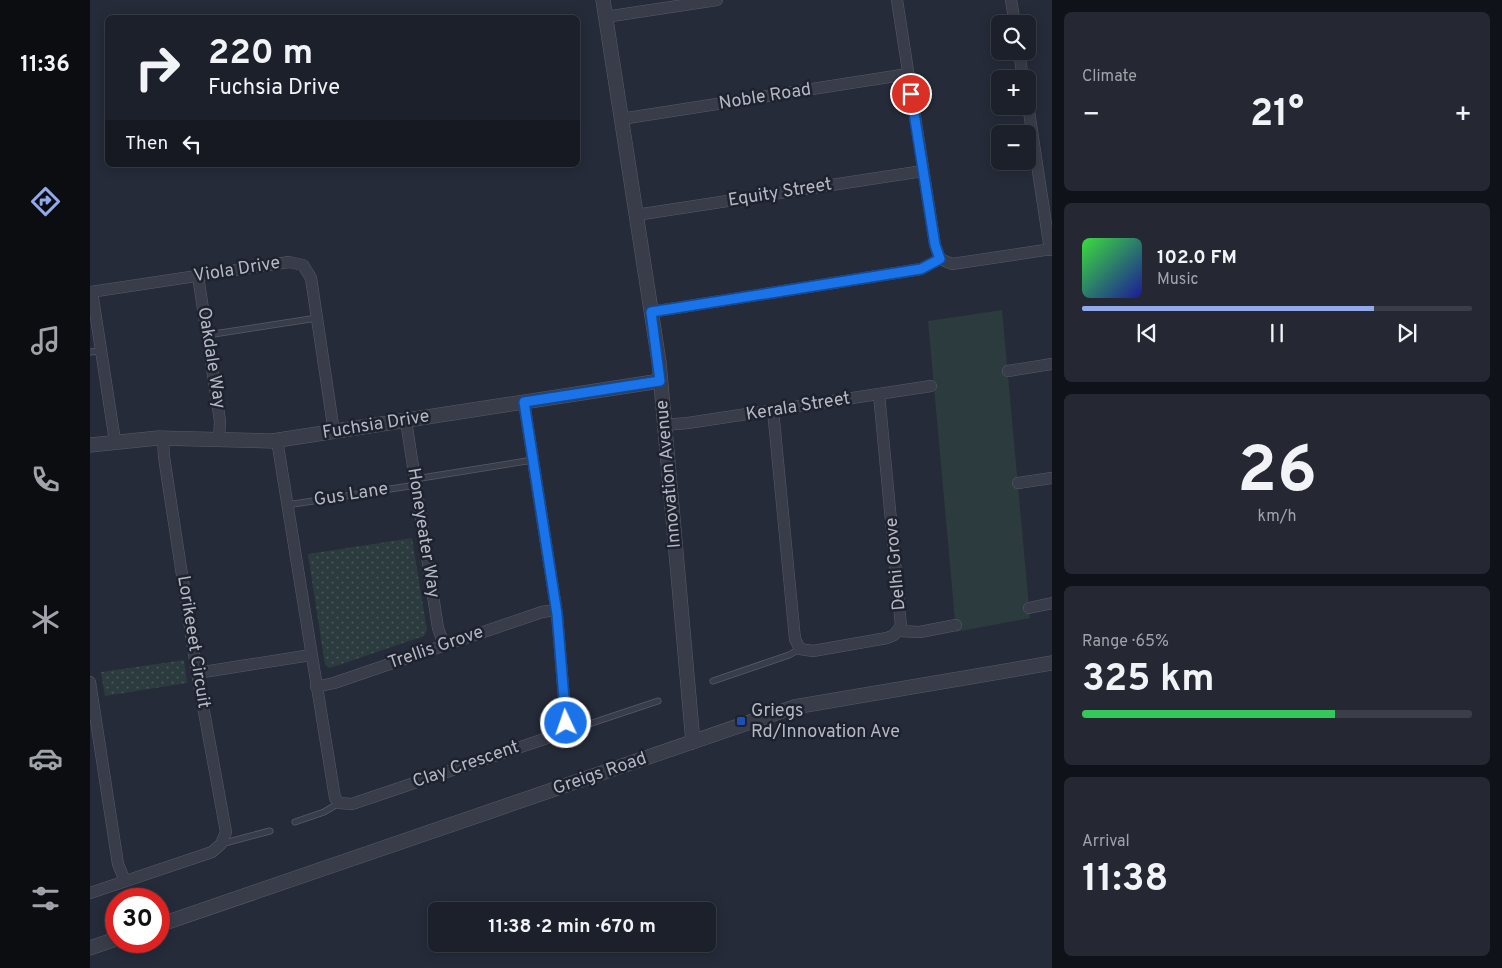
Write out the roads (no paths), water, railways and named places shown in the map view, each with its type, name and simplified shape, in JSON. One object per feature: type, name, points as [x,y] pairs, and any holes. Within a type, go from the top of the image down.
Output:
[{"type":"street","name":"Innovation Avenue","points":[[603,0],[660,381],[693,742]]},
{"type":"street","points":[[605,17],[717,0]]},
{"type":"street","points":[[897,0],[936,251],[940,259],[952,264],[1051,250],[1030,115]]},
{"type":"street","points":[[1011,0],[1014,15]]},
{"type":"street","name":"Noble Road","points":[[621,119],[908,74]]},
{"type":"street","name":"Equity Street","points":[[636,215],[923,171]]},
{"type":"street","points":[[651,312],[921,269],[940,259]]},
{"type":"street","name":"Viola Drive","points":[[91,292],[295,262],[303,265],[308,271],[317,318],[334,432]]},
{"type":"street","name":"Oakdale Way","points":[[198,276],[220,421],[219,440]]},
{"type":"street","points":[[91,292],[96,352],[115,441]]},
{"type":"street","points":[[1008,371],[1052,364]]},
{"type":"street","name":"Fuchsia Drive","points":[[90,445],[115,441],[163,438],[277,440],[660,381]]},
{"type":"street","name":"Kerala Street","points":[[664,425],[931,386]]},
{"type":"street","name":"Delhi Grove","points":[[800,649],[813,652],[887,638],[898,631],[901,626],[879,394]]},
{"type":"street","points":[[524,402],[556,610],[566,716],[563,728]]},
{"type":"street","points":[[772,410],[795,639],[800,649]]},
{"type":"street","name":"Honeyeater Way","points":[[406,421],[438,628],[444,645]]},
{"type":"street","name":"Lorikeeet Circuit","points":[[163,438],[164,457],[197,673],[226,832],[221,844]]},
{"type":"street","points":[[277,440],[316,687],[335,798],[339,803]]},
{"type":"street","points":[[1018,483],[1052,478]]},
{"type":"street","points":[[1029,608],[1052,603]]},
{"type":"street","name":"Trellis Grove","points":[[316,687],[542,612],[556,610]]},
{"type":"street","points":[[898,631],[920,632],[956,625]]},
{"type":"street","points":[[197,673],[311,655]]},
{"type":"street","name":"Greigs Road","points":[[170,921],[794,707],[1052,663]]},
{"type":"street","points":[[90,687],[118,864],[124,881]]},
{"type":"street","name":"Clay Crescent","points":[[339,803],[352,804],[553,736],[563,728]]},
{"type":"street","points":[[90,893],[212,852],[221,844]]},
{"type":"street","points":[[90,948],[105,943]]},
{"type":"lane","points":[[207,335],[317,318]]},
{"type":"lane","name":"Gus Lane","points":[[287,505],[533,460]]},
{"type":"lane","points":[[713,681],[789,655],[800,649]]},
{"type":"lane","points":[[563,728],[582,726],[658,701]]},
{"type":"lane","name":"Clay Crescent","points":[[295,822],[324,812],[339,803]]},
{"type":"lane","points":[[221,844],[270,831]]},
{"type":"place","name":"Griegs Rd/Innovation Ave","points":[[741,721]]}]
